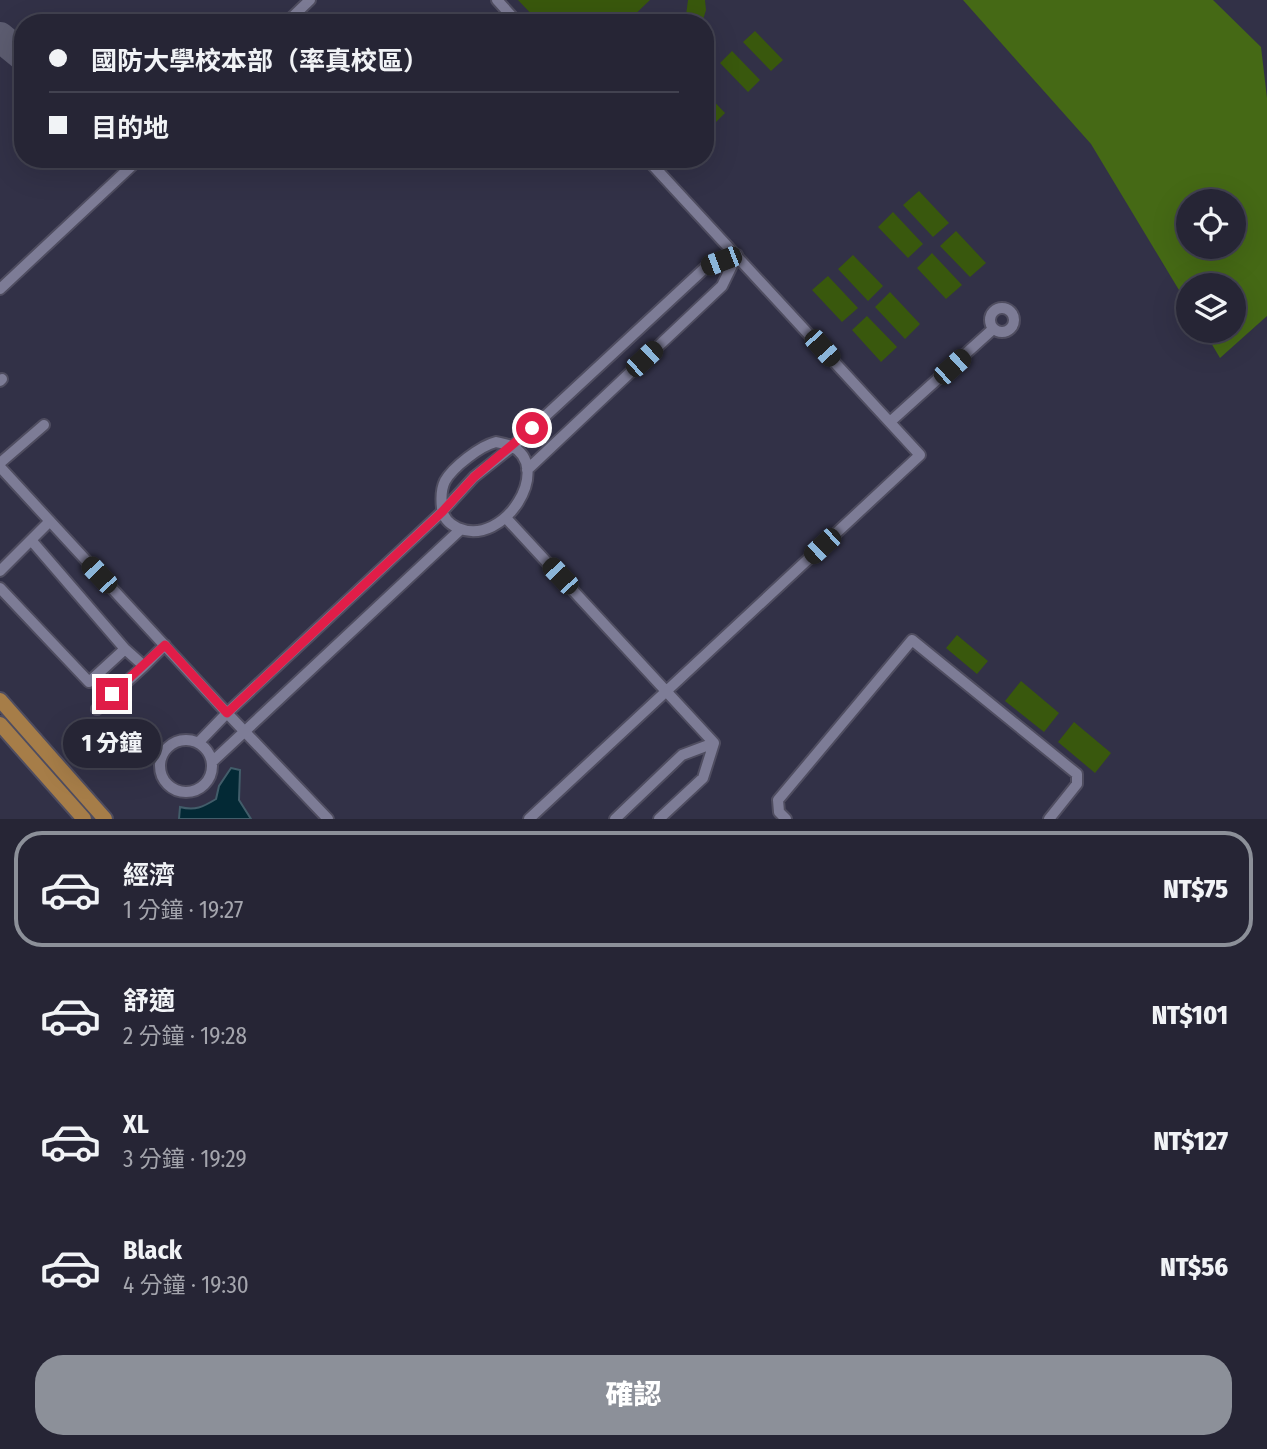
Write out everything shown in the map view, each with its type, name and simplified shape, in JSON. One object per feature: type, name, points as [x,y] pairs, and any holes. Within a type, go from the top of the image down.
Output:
[{"type":"main road","points":[[0,700],[102,818]]},
{"type":"main road","points":[[0,724],[83,819]]},
{"type":"lane","points":[[295,14],[310,0]]},
{"type":"lane","points":[[497,0],[510,14]]},
{"type":"lane","points":[[0,289],[129,168]]},
{"type":"lane","points":[[529,819],[920,455],[655,168]]},
{"type":"lane","points":[[199,742],[442,512],[474,477],[513,446],[706,267],[737,255]]},
{"type":"lane","points":[[527,470],[722,286],[737,255]]},
{"type":"lane","points":[[890,422],[993,329]]},
{"type":"lane","points":[[44,425],[0,465],[328,819]]},
{"type":"lane","points":[[496,442],[513,446],[523,456],[527,470],[526,486],[519,503],[495,526],[471,531],[461,529],[449,523],[442,512],[440,495],[445,480],[482,446],[496,442]]},
{"type":"lane","points":[[506,518],[714,743]]},
{"type":"lane","points":[[0,570],[50,521]]},
{"type":"lane","points":[[212,762],[461,529]]},
{"type":"lane","points":[[31,540],[125,649],[144,666]]},
{"type":"lane","points":[[0,588],[89,682],[125,649]]},
{"type":"lane","points":[[786,819],[779,812],[778,800],[912,640],[1077,774],[1077,784],[1049,819]]},
{"type":"lane","points":[[97,709],[165,645]]},
{"type":"lane","points":[[187,739],[199,742],[208,750],[212,762],[211,774],[205,784],[195,791],[184,793],[172,789],[159,770],[160,758],[166,747],[187,739]]},
{"type":"lane","points":[[615,819],[681,755],[714,743]]},
{"type":"lane","points":[[659,819],[703,778],[714,743]]},
{"type":"green space","points":[[518,0],[650,0],[635,14],[531,14]]},
{"type":"green space","points":[[688,0],[705,0],[705,14],[686,14]]},
{"type":"green space","points":[[963,0],[1213,0],[1261,47],[1267,98],[1267,316],[1246,335],[1246,273],[1176,273],[1176,285],[1091,144]]},
{"type":"green space","points":[[755,31],[783,60],[771,71],[743,42]]},
{"type":"green space","points":[[732,51],[760,80],[748,92],[720,63]]},
{"type":"green space","points":[[714,101],[725,113],[714,124]]},
{"type":"green space","points":[[919,191],[949,223],[933,237],[903,205]]},
{"type":"green space","points":[[893,212],[923,244],[908,258],[878,227]]},
{"type":"green space","points":[[956,231],[986,263],[970,277],[940,246]]},
{"type":"green space","points":[[932,253],[962,285],[946,299],[917,268]]},
{"type":"green space","points":[[853,255],[883,286],[868,301],[838,269]]},
{"type":"green space","points":[[828,276],[858,308],[842,322],[812,290]]},
{"type":"green space","points":[[890,292],[920,324],[905,339],[875,307]]},
{"type":"green space","points":[[867,316],[897,347],[881,362],[852,330]]},
{"type":"green space","points":[[1211,343],[1237,343],[1220,358]]},
{"type":"green space","points":[[957,635],[988,661],[977,674],[946,648]]},
{"type":"green space","points":[[1021,681],[1059,713],[1044,732],[1005,701]]},
{"type":"green space","points":[[1074,722],[1111,753],[1095,773],[1058,742]]},
{"type":"water","points":[[231,768],[240,770],[239,800],[251,819],[179,819],[180,807],[199,808],[216,799],[219,786]]},
{"type":"taxiway","points":[[0,37],[14,49]]},
{"type":"route","points":[[112,694],[165,645],[227,713],[442,512],[474,477],[532,428]]}]
